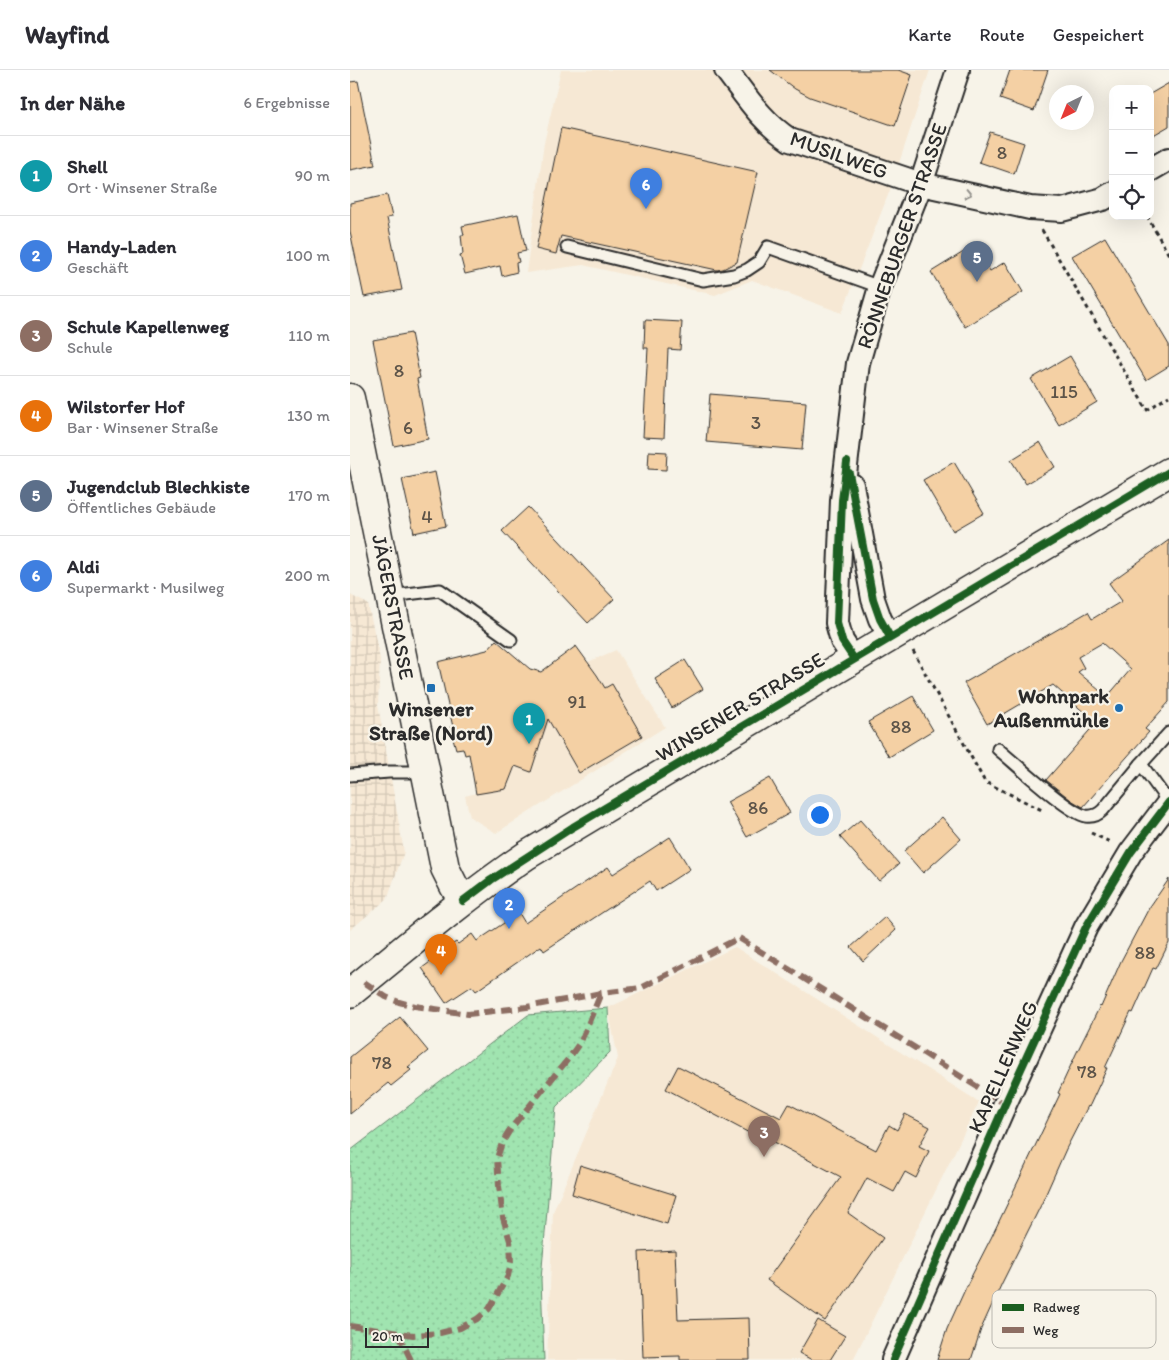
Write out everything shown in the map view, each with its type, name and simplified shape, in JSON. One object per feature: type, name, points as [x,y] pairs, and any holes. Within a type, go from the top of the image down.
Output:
[{"type":"main road","name":"JÄGERSTRASSE","points":[[350,398],[445,868],[463,901]]},
{"type":"main road","name":"WINSENER STRASSE","points":[[350,994],[463,901],[491,880],[573,826],[1169,472]]},
{"type":"street","name":"MUSILWEG","points":[[726,70],[759,114],[774,130],[790,140],[921,184],[1030,208],[1062,210],[1103,199],[1109,195]]},
{"type":"street","name":"RÖNNEBURGER STRASSE","points":[[854,659],[842,640],[837,623],[842,500],[858,363],[880,287],[921,184],[958,70]]},
{"type":"street","points":[[1154,168],[1169,159]]},
{"type":"street","name":"RÖNNEBURGER STRASSE","points":[[847,462],[873,599],[880,620],[890,637]]},
{"type":"street","name":"KAPELLENWEG","points":[[893,1360],[1005,1104],[1086,927],[1131,852],[1169,803]]},
{"type":"lane","points":[[567,247],[702,280],[734,276],[747,270],[759,262],[768,247],[880,287]]},
{"type":"lane","points":[[390,596],[440,590],[511,640]]},
{"type":"lane","points":[[998,749],[1047,791],[1084,816],[1092,816],[1099,814],[1169,734]]},
{"type":"lane","points":[[1141,764],[1169,803]]},
{"type":"lane","points":[[350,775],[426,772]]},
{"type":"path","points":[[1030,208],[1147,410],[1169,396]]},
{"type":"path","points":[[1149,220],[1169,255]]},
{"type":"shaded area","points":[[561,70],[930,70],[890,190],[842,313],[752,280],[715,295],[583,265],[526,273],[544,143]]},
{"type":"shaded area","points":[[350,595],[368,604],[380,659],[378,705],[404,852],[387,899],[350,930]]},
{"type":"shaded area","points":[[616,650],[665,727],[496,833],[470,817],[465,796],[476,793],[470,760],[536,698],[588,662]]},
{"type":"shaded area","points":[[735,947],[979,1102],[853,1360],[547,1360],[553,1212],[618,1058],[608,1008]]},
{"type":"green space","points":[[608,1008],[610,1052],[556,1107],[541,1279],[544,1360],[350,1360],[350,1151],[528,1015]]},
{"type":"building","points":[[770,70],[898,70],[912,75],[895,126],[810,97],[795,89]]},
{"type":"building","points":[[1010,70],[1048,70],[1034,111],[1000,99]]},
{"type":"building","points":[[358,81],[375,165],[350,170],[350,82]]},
{"type":"building","points":[[1169,83],[1169,126],[1154,135],[1154,130],[1154,92]]},
{"type":"building","points":[[561,128],[758,172],[737,262],[717,270],[561,236],[556,254],[536,249]]},
{"type":"building","points":[[990,132],[1024,143],[1014,174],[979,162]]},
{"type":"building","points":[[387,195],[392,217],[387,218],[402,290],[364,297],[350,231],[350,203]]},
{"type":"building","points":[[518,214],[526,251],[517,253],[519,262],[516,263],[517,272],[502,276],[500,266],[465,274],[460,255],[463,254],[461,235],[464,235],[462,226]]},
{"type":"building","points":[[1105,237],[1169,345],[1169,366],[1146,380],[1072,256]]},
{"type":"building","points":[[975,245],[990,271],[1005,262],[1023,292],[965,327],[931,272]]},
{"type":"building","points":[[645,320],[682,322],[680,350],[668,349],[664,438],[643,437],[648,348],[644,348]]},
{"type":"building","points":[[411,333],[420,378],[417,379],[428,439],[394,446],[373,340]]},
{"type":"building","points":[[1070,356],[1097,402],[1059,425],[1031,379]]},
{"type":"building","points":[[710,394],[806,402],[802,450],[706,442]]},
{"type":"building","points":[[1040,442],[1055,467],[1026,484],[1011,460]]},
{"type":"building","points":[[649,451],[667,452],[666,470],[648,469]]},
{"type":"building","points":[[954,462],[984,513],[953,531],[923,480]]},
{"type":"building","points":[[435,472],[446,526],[414,533],[402,479]]},
{"type":"building","points":[[528,507],[614,599],[588,623],[502,531]]},
{"type":"building","name":"Wohnpark Außenmühle","points":[[1169,540],[1169,702],[1145,729],[1149,732],[1083,807],[1046,780],[1096,723],[1053,685],[987,724],[964,683],[1088,612],[1092,619],[1122,601],[1109,583]],"holes":[[[1102,643],[1131,669],[1107,697],[1078,672],[1084,668],[1078,657]]]},
{"type":"building","points":[[496,640],[530,669],[541,672],[576,646],[605,688],[612,684],[642,736],[579,773],[548,719],[531,772],[515,766],[506,789],[476,794],[469,754],[465,755],[463,748],[456,749],[450,727],[453,727],[438,662],[487,650]]},
{"type":"building","points":[[685,660],[703,689],[672,708],[655,679]]},
{"type":"building","points":[[913,696],[933,730],[889,757],[868,722]]},
{"type":"building","points":[[770,778],[790,813],[747,837],[727,802]]},
{"type":"building","points":[[942,817],[961,839],[923,873],[904,851]]},
{"type":"building","points":[[860,820],[899,864],[879,881],[840,837]]},
{"type":"building","points":[[670,837],[690,869],[656,891],[650,881],[544,951],[541,946],[476,991],[472,986],[446,1003],[422,968],[433,960],[432,958],[456,942],[458,944],[472,934],[477,941],[519,913],[525,923],[608,867],[613,874]]},
{"type":"building","points":[[1169,879],[1169,943],[1156,969],[1153,968],[1133,1013],[1131,1012],[1089,1107],[1066,1149],[1041,1205],[999,1290],[992,1290],[992,1305],[981,1329],[971,1360],[937,1360],[947,1329],[968,1283],[1060,1094],[1058,1093],[1076,1054],[1149,908]]},
{"type":"building","points":[[885,917],[896,930],[863,961],[851,947]]},
{"type":"building","points":[[400,1017],[428,1051],[408,1067],[411,1070],[391,1086],[388,1083],[350,1114],[350,1057]]},
{"type":"building","points":[[678,1066],[781,1118],[789,1104],[876,1150],[889,1125],[897,1130],[905,1114],[930,1127],[919,1146],[929,1151],[916,1178],[905,1172],[894,1192],[867,1178],[848,1213],[883,1238],[825,1321],[767,1280],[841,1177],[757,1133],[755,1136],[666,1089]]},
{"type":"building","points":[[580,1165],[676,1195],[667,1224],[572,1194]]},
{"type":"building","points":[[675,1250],[678,1320],[749,1318],[750,1360],[680,1360],[680,1356],[643,1357],[639,1252]]},
{"type":"building","points":[[818,1320],[845,1336],[830,1360],[812,1360],[799,1353]]},
{"type":"marked path","points":[[364,982],[386,997],[399,1002],[468,1014],[527,1007],[601,993],[641,988],[739,938],[1005,1104]]},
{"type":"marked path","points":[[350,1326],[413,1335],[440,1333],[460,1328],[477,1319],[489,1309],[508,1276],[511,1262],[510,1241],[503,1218],[499,1186],[497,1158],[502,1143],[512,1127],[581,1041],[601,993]]},
{"type":"marked path","points":[[398,1333],[411,1360]]},
{"type":"cycle path","points":[[847,462],[842,500],[837,623],[842,641],[854,659]]},
{"type":"cycle path","points":[[463,901],[491,880],[573,827],[1169,472]]},
{"type":"cycle path","points":[[849,473],[873,599],[880,619],[890,637]]},
{"type":"cycle path","points":[[893,1360],[1005,1104],[1086,927],[1131,852],[1169,802]]},
{"type":"place","name":"Aldi","points":[[646,209]]},
{"type":"place","name":"Jugendclub Blechkiste","points":[[977,282]]},
{"type":"place","name":"Winsener Straße (Nord)","points":[[431,688]]},
{"type":"place","name":"Wohnpark Außenmühle","points":[[1119,708]]},
{"type":"place","name":"Shell","points":[[529,744]]},
{"type":"place","name":"Handy-Laden","points":[[509,929]]},
{"type":"place","name":"Wilstorfer Hof","points":[[441,975]]},
{"type":"place","name":"Schule Kapellenweg","points":[[764,1157]]}]
